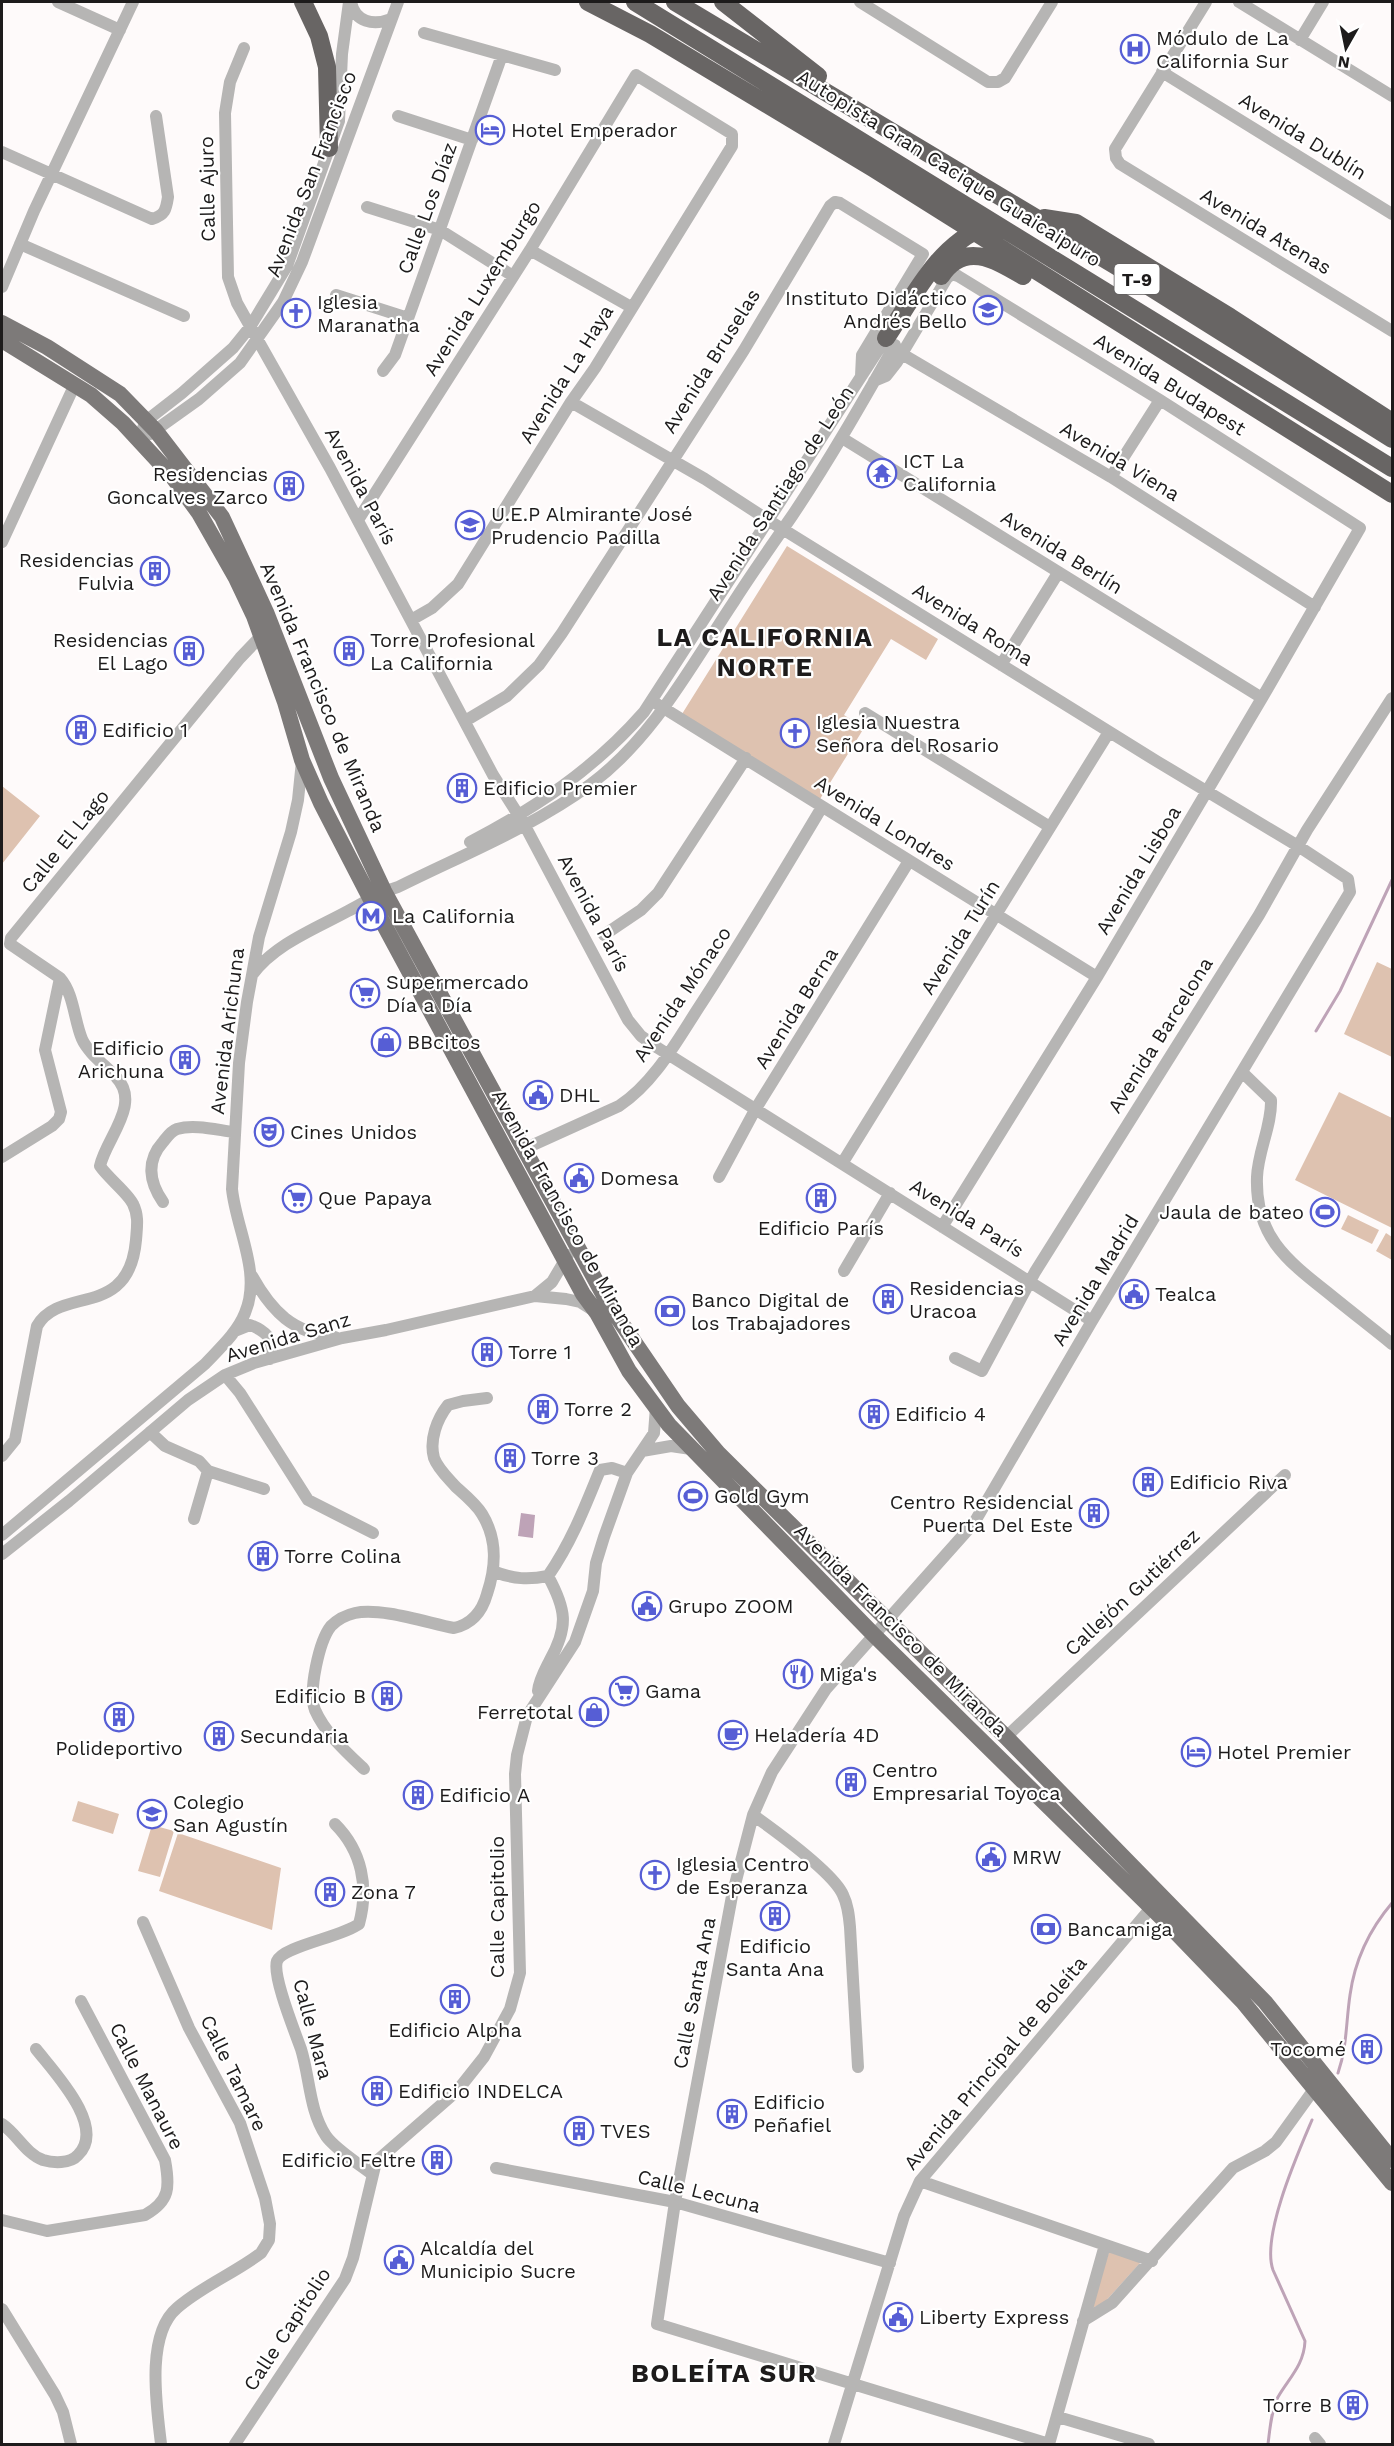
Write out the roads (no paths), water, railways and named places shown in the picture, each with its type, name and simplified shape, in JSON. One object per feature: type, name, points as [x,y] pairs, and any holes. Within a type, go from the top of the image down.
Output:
[{"type":"highway","points":[[303,2],[319,36],[327,68],[329,148]]},
{"type":"highway","points":[[588,2],[650,34],[873,168],[1392,494]]},
{"type":"highway","name":"Autopista Gran Cacique Guaicaipuro","points":[[635,2],[1392,468]]},
{"type":"highway","name":"Autopista Gran Cacique Guaicaipuro","points":[[675,2],[1118,267],[1392,439]]},
{"type":"highway","points":[[723,2],[878,124]]},
{"type":"highway","points":[[894,346],[939,259],[950,248],[977,230],[1006,220],[1026,217],[1076,223],[1230,317],[1392,422]]},
{"type":"highway","points":[[894,346],[952,261],[973,256],[991,259],[1184,371],[1274,427],[1350,469]]},
{"type":"main road","name":"Avenida Francisco de Miranda","points":[[2,323],[47,347],[120,394],[151,426],[222,517],[266,612],[377,895],[565,1262],[629,1371],[691,1449],[874,1635],[1264,2002],[1392,2160]]},
{"type":"main road","name":"Avenida Francisco de Miranda","points":[[2,340],[75,384],[123,423],[172,476],[199,513],[236,578],[261,636],[285,702],[302,760],[321,803],[524,1149],[609,1305],[678,1406],[718,1453],[1006,1737],[1157,1902],[1315,2088],[1392,2183]]},
{"type":"street","points":[[58,2],[120,30]]},
{"type":"street","points":[[2,287],[133,2]]},
{"type":"street","points":[[350,2],[354,13],[367,22],[375,23],[391,19]]},
{"type":"street","name":"Avenida San Francisco","points":[[138,440],[212,368],[250,327],[287,266],[339,121],[342,54],[350,2]]},
{"type":"street","name":"Avenida San Francisco","points":[[151,426],[230,373],[258,339],[283,302],[302,262],[398,2]]},
{"type":"street","points":[[860,2],[988,82],[998,82],[1005,78],[1050,2]]},
{"type":"street","points":[[1162,72],[1206,2]]},
{"type":"street","points":[[1239,2],[1392,96]]},
{"type":"street","points":[[1300,40],[1323,2]]},
{"type":"street","points":[[424,33],[555,70]]},
{"type":"street","name":"Calle Ajuro","points":[[244,48],[230,82],[225,113],[227,265],[228,277],[237,303],[258,339]]},
{"type":"street","name":"Calle Los Díaz","points":[[383,371],[395,355],[502,55]]},
{"type":"street","name":"Avenida Atenas","points":[[1162,72],[1115,148],[1116,159],[1120,164],[1392,331]]},
{"type":"street","name":"Avenida Dublín","points":[[1162,72],[1392,214]]},
{"type":"street","name":"Avenida La Haya","points":[[411,620],[432,608],[458,584],[732,146],[732,134],[636,75]]},
{"type":"street","name":"Avenida Luxemburgo","points":[[358,520],[530,250],[636,75]]},
{"type":"street","points":[[2,152],[152,219],[161,216],[166,210],[168,197],[156,116]]},
{"type":"street","points":[[398,116],[472,140]]},
{"type":"street","name":"Avenida Bruselas","points":[[465,721],[507,696],[539,665],[744,350],[830,206],[835,202],[923,254],[862,355],[861,376]]},
{"type":"street","points":[[367,207],[440,230],[513,276]]},
{"type":"street","points":[[20,244],[184,316]]},
{"type":"street","points":[[530,250],[631,307]]},
{"type":"street","name":"Avenida Budapest","points":[[894,346],[947,278],[952,274],[958,276],[1160,400],[1360,528]]},
{"type":"street","points":[[336,295],[408,318]]},
{"type":"street","name":"Avenida París","points":[[258,339],[358,520],[493,775],[521,819],[628,1020],[641,1036],[1092,1321]]},
{"type":"street","name":"Avenida Santiago de León","points":[[521,819],[595,762],[652,701],[861,376],[894,346]]},
{"type":"street","name":"Avenida Santiago de León","points":[[252,975],[267,957],[283,946],[377,895],[396,881],[591,783],[623,754],[664,708],[842,438],[894,346]]},
{"type":"street","name":"Avenida Viena","points":[[894,346],[1112,477],[1316,607]]},
{"type":"street","points":[[2,542],[75,384]]},
{"type":"street","points":[[1112,477],[1160,400]]},
{"type":"street","name":"Avenida Roma","points":[[571,402],[705,478],[782,529],[1001,665],[1298,846],[1348,879],[1350,883]]},
{"type":"street","name":"Avenida Berlín","points":[[842,438],[1262,698]]},
{"type":"street","name":"Avenida Lisboa","points":[[942,1227],[1097,977],[1316,607],[1360,528]]},
{"type":"street","points":[[1001,665],[1058,573]]},
{"type":"street","name":"Calle El Lago","points":[[60,978],[10,944],[11,938],[240,658],[261,636]]},
{"type":"street","name":"Avenida Barcelona","points":[[956,1358],[982,1371],[1030,1282],[1252,925],[1298,846],[1392,698]]},
{"type":"street","name":"Avenida Londres","points":[[652,701],[1097,977]]},
{"type":"street","points":[[865,713],[1050,827]]},
{"type":"street","name":"Avenida Turín","points":[[843,1162],[1109,732]]},
{"type":"street","points":[[604,935],[641,910],[658,893],[746,758]]},
{"type":"street","name":"Avenida Arichuna","points":[[251,1275],[234,1204],[234,1132],[239,1063],[259,937],[291,832],[298,800],[302,760]]},
{"type":"street","name":"Avenida Mónaco","points":[[524,1149],[619,1106],[632,1097],[669,1054],[736,950],[822,807]]},
{"type":"street","name":"Avenida Berna","points":[[719,1177],[755,1110],[909,861]]},
{"type":"street","name":"Avenida Madrid","points":[[874,1635],[974,1523],[1092,1321],[1350,892],[1350,883]]},
{"type":"street","points":[[2,1157],[59,1119],[60,1105],[46,1062],[45,1050],[60,978]]},
{"type":"street","points":[[2,1456],[15,1440],[37,1326],[42,1317],[52,1311],[104,1294],[126,1274],[134,1261],[137,1212],[132,1201],[111,1182],[100,1166],[123,1115],[126,1095],[121,1081],[84,1042],[67,988],[60,978]]},
{"type":"street","points":[[1243,1073],[1271,1100],[1257,1173],[1257,1196],[1263,1223],[1276,1246],[1292,1265],[1392,1344]]},
{"type":"street","points":[[163,1202],[154,1188],[152,1161],[157,1150],[171,1133],[188,1128],[234,1132]]},
{"type":"street","points":[[844,1271],[890,1193]]},
{"type":"street","points":[[535,1296],[552,1282],[565,1262],[570,1246],[568,1230]]},
{"type":"street","points":[[251,1275],[267,1299],[288,1321],[313,1334],[342,1338]]},
{"type":"street","name":"Avenida Sanz","points":[[2,1535],[205,1364],[233,1333],[246,1312],[251,1275]]},
{"type":"street","points":[[535,1296],[580,1302],[597,1313]]},
{"type":"street","name":"Avenida Sanz","points":[[2,1554],[69,1501],[188,1400],[225,1375],[342,1338],[535,1296]]},
{"type":"street","points":[[233,1333],[243,1326],[250,1325],[262,1330],[270,1336],[272,1348],[270,1359]]},
{"type":"street","points":[[225,1375],[240,1393],[308,1500],[373,1533]]},
{"type":"street","points":[[364,1769],[340,1747],[314,1707],[315,1671],[321,1647],[331,1627],[344,1616],[372,1611],[454,1628],[465,1626],[476,1617],[485,1603],[495,1572],[492,1540],[481,1513],[442,1471],[434,1458],[433,1446],[438,1422],[448,1406],[463,1401],[487,1398]]},
{"type":"street","name":"Calle Capitolio","points":[[235,2445],[345,2279],[353,2258],[372,2174],[379,2159],[432,2115],[477,2068],[510,2009],[520,1973],[516,1764],[527,1716],[575,1642],[593,1591],[596,1563],[604,1537],[627,1473],[654,1433],[656,1406]]},
{"type":"street","points":[[150,1432],[165,1446],[199,1461],[208,1471],[264,1489]]},
{"type":"street","points":[[642,1451],[671,1446],[691,1449]]},
{"type":"street","points":[[495,1572],[512,1579],[530,1580],[548,1576],[562,1556],[575,1530],[600,1470],[612,1468],[627,1473]]},
{"type":"street","points":[[194,1519],[208,1471]]},
{"type":"street","name":"Callejón Gutiérrez","points":[[1006,1737],[1285,1475]]},
{"type":"street","points":[[538,1698],[542,1677],[561,1641],[564,1626],[562,1609],[548,1576]]},
{"type":"street","name":"Calle Santa Ana","points":[[850,2385],[657,2324],[675,2202],[732,1896],[753,1815],[772,1772],[826,1689],[874,1635]]},
{"type":"street","points":[[753,1815],[814,1864],[843,1893],[850,1927],[858,2067]]},
{"type":"street","name":"Calle Mara","points":[[335,1824],[352,1843],[363,1875],[363,1904],[359,1924],[337,1936],[291,1950],[279,1959],[277,1965],[284,2002],[302,2052],[316,2119],[328,2139],[372,2174]]},
{"type":"street","name":"Avenida Principal de Boleíta","points":[[834,2445],[850,2385],[904,2216],[920,2181],[1157,1902]]},
{"type":"street","name":"Calle Tamare","points":[[143,1922],[189,2028],[240,2123],[265,2198],[270,2224],[269,2240],[261,2253],[176,2308],[163,2325],[155,2384],[161,2445]]},
{"type":"street","name":"Calle Manaure","points":[[2,2220],[47,2231],[145,2215],[159,2207],[166,2194],[168,2178],[165,2160],[81,2001]]},
{"type":"street","points":[[2,2124],[33,2155],[43,2160],[56,2162],[72,2160],[84,2148],[86,2129],[79,2106],[36,2049]]},
{"type":"street","points":[[1083,2321],[1113,2303],[1233,2168],[1265,2151],[1276,2142],[1315,2088]]},
{"type":"street","name":"Calle Lecuna","points":[[496,2168],[675,2202],[890,2263]]},
{"type":"street","points":[[920,2181],[1152,2261]]},
{"type":"street","points":[[850,2385],[1049,2444],[1105,2245]]},
{"type":"street","points":[[2,2309],[55,2395],[63,2412],[71,2445]]},
{"type":"street","points":[[1058,2417],[1149,2445]]},
{"type":"waterway","points":[[1316,1031],[1340,991],[1392,880]]},
{"type":"waterway","points":[[1338,2073],[1343,2054],[1355,1969],[1370,1934],[1392,1903]]},
{"type":"waterway","points":[[1268,2444],[1276,2402],[1299,2364],[1305,2341],[1273,2270],[1272,2237],[1283,2195],[1312,2120]]},
{"type":"place","name":"Módulo de La California Sur","points":[[1135,49]]},
{"type":"place","name":"Hotel Emperador","points":[[490,130]]},
{"type":"place","name":"Instituto Didáctico Andrés Bello","points":[[988,310]]},
{"type":"place","name":"Iglesia Maranatha","points":[[296,313]]},
{"type":"place","name":"ICT La California","points":[[882,473]]},
{"type":"place","name":"Residencias Goncalves Zarco","points":[[289,486]]},
{"type":"place","name":"U.E.P Almirante José Prudencio Padilla","points":[[470,525]]},
{"type":"place","name":"Residencias Fulvia","points":[[155,571]]},
{"type":"place","name":"Residencias El Lago","points":[[189,651]]},
{"type":"place","name":"Torre Profesional La California","points":[[349,651]]},
{"type":"place","name":"Edificio 1","points":[[81,730]]},
{"type":"place","name":"Iglesia Nuestra Señora del Rosario","points":[[795,733]]},
{"type":"place","name":"Edificio Premier","points":[[462,788]]},
{"type":"place","name":"La California","points":[[371,916]]},
{"type":"place","name":"Supermercado Día a Día","points":[[365,993]]},
{"type":"place","name":"BBcitos","points":[[386,1042]]},
{"type":"place","name":"Edificio Arichuna","points":[[185,1060]]},
{"type":"place","name":"DHL","points":[[538,1095]]},
{"type":"place","name":"Cines Unidos","points":[[269,1132]]},
{"type":"place","name":"Domesa","points":[[579,1178]]},
{"type":"place","name":"Que Papaya","points":[[297,1198]]},
{"type":"place","name":"Edificio París","points":[[821,1198]]},
{"type":"place","name":"Jaula de bateo","points":[[1325,1212]]},
{"type":"place","name":"Tealca","points":[[1134,1294]]},
{"type":"place","name":"Residencias Uracoa","points":[[888,1299]]},
{"type":"place","name":"Banco Digital de los Trabajadores","points":[[670,1311]]},
{"type":"place","name":"Torre 1","points":[[487,1352]]},
{"type":"place","name":"Torre 2","points":[[543,1409]]},
{"type":"place","name":"Edificio 4","points":[[874,1414]]},
{"type":"place","name":"Torre 3","points":[[510,1458]]},
{"type":"place","name":"Edificio Riva","points":[[1148,1482]]},
{"type":"place","name":"Gold Gym","points":[[693,1496]]},
{"type":"place","name":"Centro Residencial Puerta Del Este","points":[[1094,1513]]},
{"type":"place","name":"Torre Colina","points":[[263,1556]]},
{"type":"place","name":"Grupo ZOOM","points":[[647,1606]]},
{"type":"place","name":"Miga's","points":[[798,1674]]},
{"type":"place","name":"Gama","points":[[624,1691]]},
{"type":"place","name":"Edificio B","points":[[387,1696]]},
{"type":"place","name":"Ferretotal","points":[[594,1712]]},
{"type":"place","name":"Polideportivo","points":[[119,1717]]},
{"type":"place","name":"Heladería 4D","points":[[733,1735]]},
{"type":"place","name":"Secundaria","points":[[219,1736]]},
{"type":"place","name":"Hotel Premier","points":[[1196,1752]]},
{"type":"place","name":"Centro Empresarial Toyoca","points":[[851,1782]]},
{"type":"place","name":"Edificio A","points":[[418,1795]]},
{"type":"place","name":"Colegio San Agustín","points":[[152,1814]]},
{"type":"place","name":"MRW","points":[[991,1857]]},
{"type":"place","name":"Iglesia Centro de Esperanza","points":[[655,1875]]},
{"type":"place","name":"Zona 7","points":[[330,1892]]},
{"type":"place","name":"Edificio Santa Ana","points":[[775,1916]]},
{"type":"place","name":"Bancamiga","points":[[1046,1929]]},
{"type":"place","name":"Edificio Alpha","points":[[455,1999]]},
{"type":"place","name":"Tocomé","points":[[1367,2049]]},
{"type":"place","name":"Edificio INDELCA","points":[[377,2091]]},
{"type":"place","name":"Edificio Peñafiel","points":[[732,2114]]},
{"type":"place","name":"TVES","points":[[579,2131]]},
{"type":"place","name":"Edificio Feltre","points":[[437,2160]]},
{"type":"place","name":"Alcaldía del Municipio Sucre","points":[[399,2260]]},
{"type":"place","name":"Liberty Express","points":[[898,2317]]},
{"type":"place","name":"Torre B","points":[[1353,2405]]},
{"type":"district","name":"LA CALIFORNIA NORTE","points":[[765,652]]},
{"type":"district","name":"BOLEÍTA SUR","points":[[724,2373]]}]
